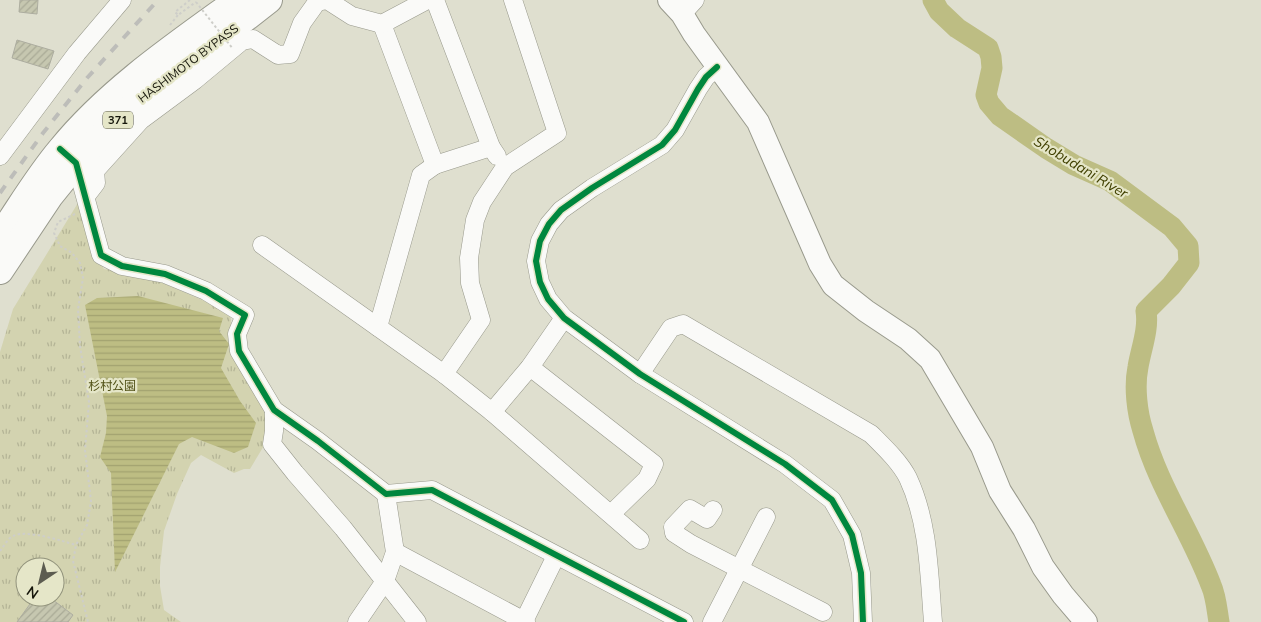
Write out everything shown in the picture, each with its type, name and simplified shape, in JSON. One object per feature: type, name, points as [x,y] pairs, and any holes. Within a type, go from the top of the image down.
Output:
[{"type":"highway","name":"HASHIMOTO BYPASS","points":[[0,236],[68,156],[134,104],[252,4]]},
{"type":"highway","name":"HASHIMOTO BYPASS","points":[[0,271],[50,196],[68,156]]},
{"type":"main road","points":[[682,5],[718,67],[758,122],[820,264],[834,285],[866,311],[908,339],[930,359],[982,447],[1000,491],[1024,529],[1043,566],[1063,595],[1086,622]]},
{"type":"street","points":[[0,156],[77,53],[122,0]]},
{"type":"street","points":[[88,204],[96,183],[95,172],[140,120],[242,41],[253,39],[278,55],[290,54],[302,23],[317,2],[327,0],[352,16],[382,24],[427,0]]},
{"type":"street","points":[[435,0],[491,147],[505,167]]},
{"type":"street","points":[[444,374],[481,320],[470,282],[469,258],[475,220],[482,202],[505,167],[557,133],[513,0]]},
{"type":"street","points":[[382,24],[435,166]]},
{"type":"street","points":[[718,67],[702,83],[675,130],[662,145],[592,188],[561,210],[549,224],[540,241],[536,261],[540,282],[548,299],[564,318],[640,374],[785,464],[832,500],[852,535],[861,573],[863,622]]},
{"type":"street","points":[[378,327],[420,175],[435,166],[491,147]]},
{"type":"street","points":[[68,156],[88,204],[101,255],[122,266],[165,274],[206,291],[245,315],[237,334],[239,351],[274,410],[318,441],[386,494],[432,490],[684,622]]},
{"type":"street","points":[[262,245],[444,374],[492,412],[640,540]]},
{"type":"street","points":[[492,412],[530,367],[564,318]]},
{"type":"street","points":[[640,374],[671,328],[684,324],[871,434],[891,455],[908,478],[924,526],[933,622]]},
{"type":"street","points":[[530,367],[654,464],[647,479],[611,514]]},
{"type":"street","points":[[274,410],[272,444],[343,528],[416,622]]},
{"type":"street","points":[[357,622],[385,581],[395,552],[386,494]]},
{"type":"street","points":[[713,510],[707,519],[690,509],[673,527],[674,533],[823,612]]},
{"type":"street","points":[[712,622],[766,517]]},
{"type":"street","points":[[395,552],[525,621],[556,556]]},
{"type":"path","points":[[190,0],[175,12],[178,15],[196,2],[233,49]]},
{"type":"path","points":[[88,204],[58,222],[54,233],[60,246],[72,254],[80,263],[83,278],[78,309],[80,346],[89,402],[85,450],[91,501],[88,525],[76,545],[73,560],[88,622]]},
{"type":"path","points":[[0,551],[12,536],[20,533],[61,540],[76,545]]},
{"type":"green space","name":"杉村公園","points":[[81,198],[91,249],[104,269],[142,274],[230,312],[233,351],[261,398],[268,439],[250,469],[234,473],[201,455],[191,463],[177,494],[164,531],[160,567],[160,586],[164,610],[181,622],[0,622],[0,352],[13,309]]},
{"type":"shaded area","points":[[138,296],[223,318],[219,331],[229,344],[221,368],[240,401],[256,423],[248,447],[234,453],[192,437],[179,444],[115,572],[111,473],[100,457],[106,433],[107,416],[85,305],[97,298]]},
{"type":"building","points":[[20,0],[38,0],[37,14],[19,12]]},
{"type":"building","points":[[17,40],[54,51],[48,69],[12,58]]},
{"type":"building","points":[[28,607],[62,607],[73,615],[68,622],[17,622]]},
{"type":"waterway","name":"Shobudani River","points":[[933,0],[939,11],[957,28],[988,48],[992,68],[986,95],[989,103],[1000,116],[1074,165],[1110,181],[1172,227],[1188,246],[1189,263],[1171,286],[1146,311],[1146,332],[1136,383],[1137,399],[1141,424],[1149,451],[1203,565],[1215,598],[1219,622]]},
{"type":"railway","points":[[0,193],[43,133],[87,78],[158,0]]},
{"type":"cycle path","points":[[717,67],[706,77],[675,130],[662,145],[592,188],[561,210],[549,224],[540,241],[536,261],[540,282],[548,299],[564,318],[640,374],[785,464],[832,500],[852,535],[861,573],[863,622]]},
{"type":"cycle path","points":[[60,149],[76,163],[101,255],[122,266],[165,274],[206,291],[245,315],[237,334],[239,351],[274,410],[318,441],[386,494],[432,490],[684,622]]}]
